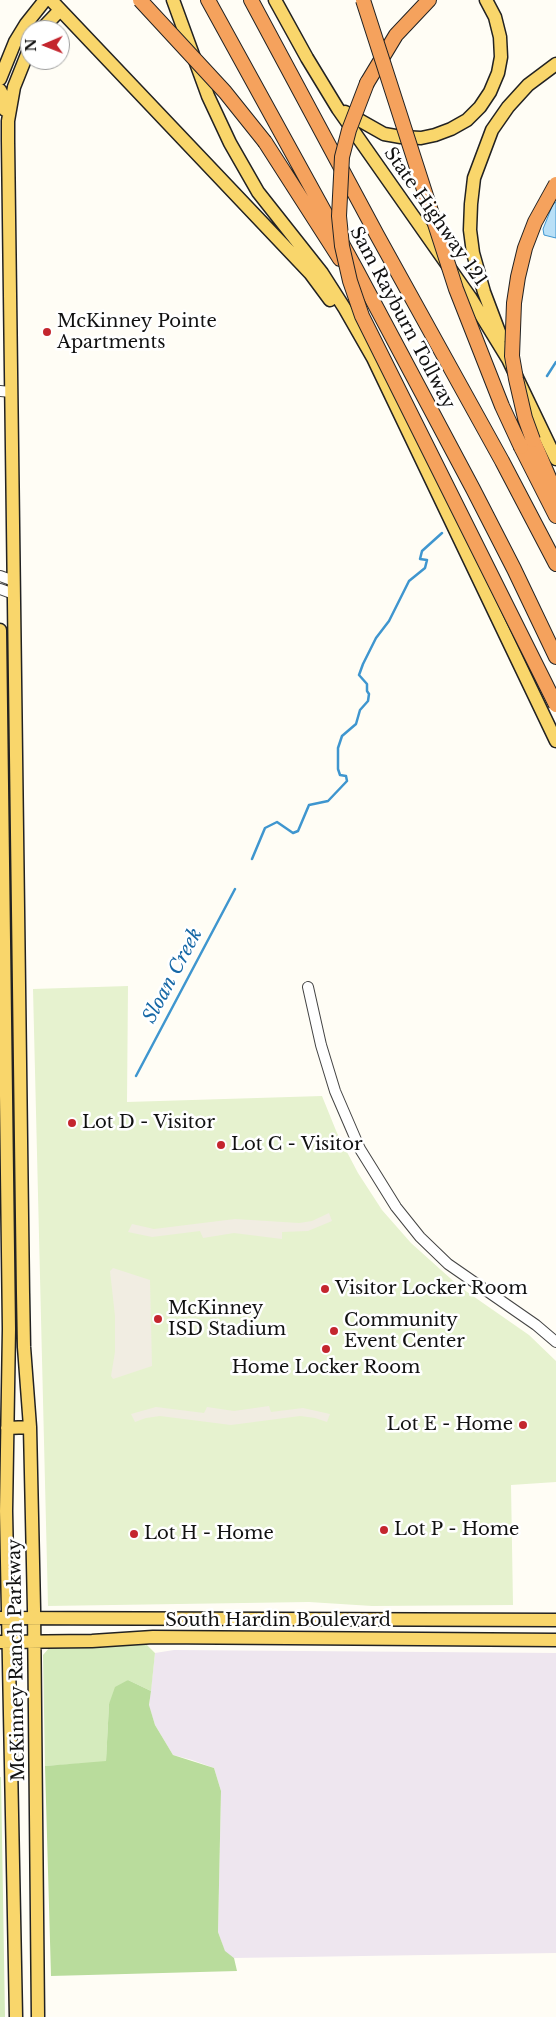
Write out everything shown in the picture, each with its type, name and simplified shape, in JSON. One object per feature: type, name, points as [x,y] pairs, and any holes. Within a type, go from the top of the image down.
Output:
[{"type":"highway","points":[[140,0],[226,92],[265,142],[381,320]]},
{"type":"highway","name":"Sam Rayburn Tollway","points":[[208,0],[356,270],[477,497],[556,657]]},
{"type":"highway","name":"Sam Rayburn Tollway","points":[[251,0],[556,564]]},
{"type":"highway","points":[[363,0],[456,289],[499,397],[556,494]]},
{"type":"highway","points":[[429,0],[396,35],[381,59],[367,84],[348,130],[342,157],[340,188],[342,246],[350,281],[362,316],[556,705]]},
{"type":"highway","points":[[556,184],[534,222],[525,248],[518,277],[512,331],[514,372],[525,418],[527,443],[556,516]]},
{"type":"main road","points":[[0,79],[15,42],[26,24],[45,0]]},
{"type":"main road","points":[[173,0],[208,96],[244,168],[258,192],[322,273],[373,358],[390,398],[556,741]]},
{"type":"main road","name":"State Highway 121","points":[[275,0],[338,109],[464,289],[508,359],[556,459]]},
{"type":"main road","points":[[338,109],[377,130],[401,137],[421,138],[435,135],[467,120],[480,107],[490,92],[498,74],[501,57],[500,37],[495,17],[486,0]]},
{"type":"main road","points":[[47,20],[56,5],[310,273],[338,312],[390,398]]},
{"type":"main road","points":[[508,359],[484,292],[473,253],[471,213],[474,178],[492,130],[508,107],[528,84],[556,64]]},
{"type":"main road","name":"McKinney Ranch Parkway","points":[[20,70],[10,104],[8,131],[5,392],[14,581],[24,1347],[30,1427],[35,1642],[38,2017]]},
{"type":"main road","points":[[0,90],[5,100],[4,127],[8,131]]},
{"type":"main road","name":"McKinney Ranch Parkway","points":[[0,630],[4,1226],[9,1329],[4,1642],[16,2017]]},
{"type":"main road","points":[[4,1226],[22,1226]]},
{"type":"main road","points":[[6,1428],[30,1427]]},
{"type":"main road","name":"South Hardin Boulevard","points":[[4,1617],[556,1620]]},
{"type":"main road","points":[[240,1618],[240,1638]]},
{"type":"main road","name":"South Hardin Boulevard","points":[[4,1642],[92,1641],[153,1637],[556,1640]]},
{"type":"street","points":[[0,576],[14,581]]},
{"type":"street","points":[[0,589],[14,594]]},
{"type":"street","points":[[308,987],[325,1061],[341,1107],[368,1163],[396,1207],[420,1237],[448,1264],[536,1325],[556,1342]]},
{"type":"shaded area","points":[[329,1213],[332,1221],[308,1231],[282,1232],[282,1239],[234,1233],[203,1238],[200,1231],[152,1237],[128,1232],[132,1224],[154,1229],[235,1219],[299,1223],[312,1221]]},
{"type":"shaded area","points":[[113,1268],[150,1280],[152,1366],[113,1379],[111,1376],[115,1352],[115,1316],[110,1271]]},
{"type":"shaded area","points":[[269,1406],[271,1412],[303,1408],[330,1414],[327,1422],[300,1416],[231,1425],[160,1416],[135,1422],[131,1414],[156,1407],[204,1413],[207,1407],[234,1411]]},
{"type":"shaded area","points":[[174,1650],[556,1653],[556,1953],[234,1958],[225,1952],[218,1932],[221,1791],[214,1768],[173,1755],[155,1725],[149,1706],[155,1653]]},
{"type":"green space","points":[[128,986],[127,1102],[322,1096],[337,1133],[358,1173],[382,1210],[411,1243],[460,1287],[529,1335],[556,1361],[556,1482],[511,1485],[513,1605],[372,1606],[309,1602],[48,1606],[33,989]]},
{"type":"green space","points":[[146,1644],[155,1653],[151,1691],[128,1680],[109,1704],[106,1762],[45,1766],[43,1655],[49,1648]]},
{"type":"green space","points":[[128,1680],[151,1691],[149,1705],[155,1725],[173,1755],[214,1768],[221,1791],[218,1932],[225,1951],[234,1958],[237,1971],[51,1976],[45,1766],[106,1761],[109,1704],[115,1687]]},
{"type":"green space","points":[[1,1777],[5,2017],[0,2017]]},
{"type":"water","points":[[556,202],[556,238],[544,235],[543,229],[553,204]]},
{"type":"waterway","name":"Sloan Creek","points":[[547,376],[556,362]]},
{"type":"waterway","name":"Sloan Creek","points":[[252,859],[265,828],[277,822],[293,833],[298,831],[309,805],[328,801],[347,781],[346,776],[340,775],[338,769],[338,748],[342,736],[356,724],[360,710],[368,701],[367,684],[359,675],[363,664],[376,638],[389,621],[409,581],[425,568],[427,560],[420,559],[422,551],[442,533]]},
{"type":"waterway","name":"Sloan Creek","points":[[136,1076],[235,889]]},
{"type":"place","name":"McKinney Pointe Apartments","points":[[47,332]]},
{"type":"place","name":"Lot D - Visitor","points":[[72,1123]]},
{"type":"place","name":"Lot C - Visitor","points":[[221,1145]]},
{"type":"place","name":"Visitor Locker Room","points":[[325,1289]]},
{"type":"place","name":"McKinney ISD Stadium","points":[[158,1319]]},
{"type":"place","name":"Community Event Center","points":[[334,1331]]},
{"type":"place","name":"Home Locker Room","points":[[326,1349]]},
{"type":"place","name":"Lot E - Home","points":[[523,1425]]},
{"type":"place","name":"Lot P - Home","points":[[384,1530]]},
{"type":"place","name":"Lot H - Home","points":[[134,1534]]}]
